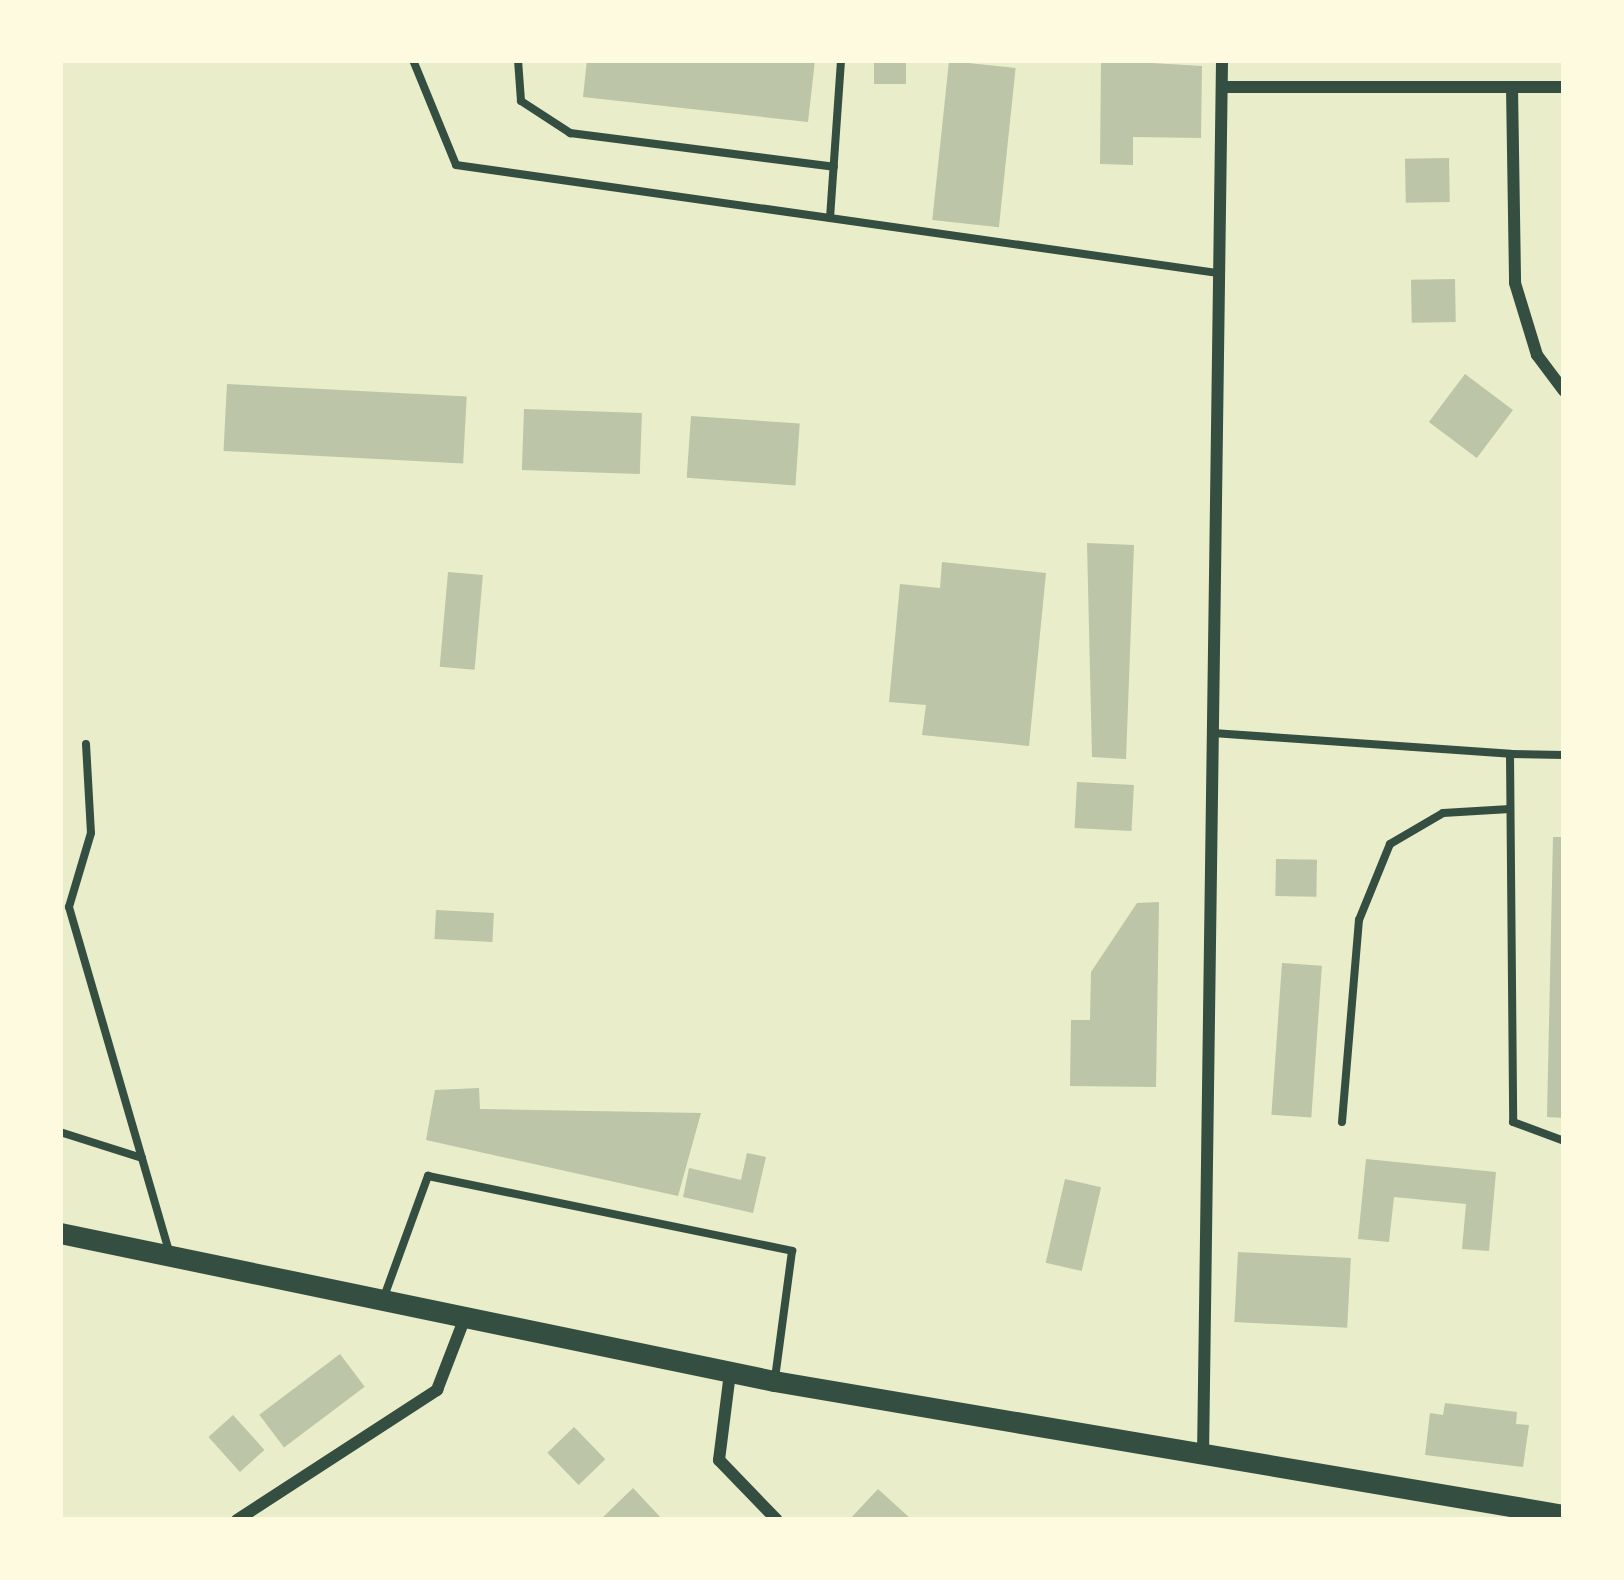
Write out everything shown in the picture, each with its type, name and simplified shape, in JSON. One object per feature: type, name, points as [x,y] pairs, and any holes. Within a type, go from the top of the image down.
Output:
[{"type":"main road","points":[[60,1233],[172,1264],[774,1381],[1203,1460],[1562,1514]]},
{"type":"street","points":[[1203,1460],[1222,60]]},
{"type":"street","points":[[1222,87],[1564,87]]},
{"type":"street","points":[[1512,88],[1515,283],[1538,355],[1564,391]]},
{"type":"street","points":[[237,1520],[437,1390],[464,1320]]},
{"type":"street","points":[[730,1372],[719,1460],[777,1520]]},
{"type":"lane","points":[[412,60],[456,165],[1220,273]]},
{"type":"lane","points":[[518,60],[521,101],[570,133],[834,166]]},
{"type":"lane","points":[[830,218],[842,60]]},
{"type":"lane","points":[[1213,733],[1564,755]]},
{"type":"lane","points":[[86,744],[91,832],[69,908],[172,1264]]},
{"type":"lane","points":[[1510,754],[1513,1122],[1564,1141]]},
{"type":"lane","points":[[1342,1122],[1359,920],[1390,844],[1442,813],[1510,808]]},
{"type":"lane","points":[[60,1132],[143,1158]]},
{"type":"lane","points":[[380,1307],[428,1176],[792,1251],[774,1381]]},
{"type":"building","points":[[587,60],[815,60],[808,122],[583,97]]},
{"type":"building","points":[[874,60],[906,60],[906,84],[874,84]]},
{"type":"building","points":[[1101,60],[1202,66],[1201,138],[1133,137],[1133,165],[1100,164]]},
{"type":"building","points":[[949,61],[1016,68],[999,227],[932,220]]},
{"type":"building","points":[[1449,158],[1450,202],[1406,203],[1405,159]]},
{"type":"building","points":[[1455,279],[1456,322],[1412,323],[1411,280]]},
{"type":"building","points":[[1465,374],[1513,410],[1477,458],[1429,422]]},
{"type":"building","points":[[227,384],[467,397],[463,463],[223,451]]},
{"type":"building","points":[[524,409],[642,413],[640,474],[522,470]]},
{"type":"building","points":[[691,416],[800,424],[795,485],[687,478]]},
{"type":"building","points":[[1087,543],[1134,545],[1126,759],[1092,757]]},
{"type":"building","points":[[942,562],[1046,573],[1029,746],[922,735],[926,705],[889,702],[900,584],[940,588]]},
{"type":"building","points":[[448,572],[483,575],[475,670],[440,667]]},
{"type":"building","points":[[1077,782],[1134,785],[1132,831],[1075,828]]},
{"type":"building","points":[[1553,837],[1564,837],[1564,1118],[1547,1117]]},
{"type":"building","points":[[1276,859],[1317,860],[1316,897],[1275,896]]},
{"type":"building","points":[[1159,902],[1156,1087],[1070,1086],[1071,1020],[1090,1020],[1091,972],[1137,903]]},
{"type":"building","points":[[436,910],[494,913],[492,942],[434,939]]},
{"type":"building","points":[[1282,963],[1322,966],[1311,1117],[1271,1115]]},
{"type":"building","points":[[479,1088],[480,1109],[701,1113],[678,1196],[426,1140],[435,1090]]},
{"type":"building","points":[[747,1153],[766,1157],[753,1213],[683,1197],[689,1168],[741,1180]]},
{"type":"building","points":[[1366,1159],[1496,1172],[1489,1251],[1462,1249],[1466,1204],[1394,1197],[1389,1242],[1358,1239]]},
{"type":"building","points":[[1065,1179],[1101,1187],[1082,1271],[1046,1263]]},
{"type":"building","points":[[1238,1252],[1351,1258],[1347,1328],[1234,1322]]},
{"type":"building","points":[[340,1354],[365,1387],[284,1448],[259,1415]]},
{"type":"building","points":[[1445,1403],[1517,1412],[1516,1424],[1529,1425],[1523,1467],[1425,1455],[1430,1413],[1443,1415]]},
{"type":"building","points":[[233,1415],[264,1450],[240,1472],[208,1437]]},
{"type":"building","points":[[574,1427],[605,1459],[579,1485],[547,1453]]},
{"type":"building","points":[[633,1488],[663,1520],[600,1520]]},
{"type":"building","points":[[878,1489],[912,1520],[849,1520]]}]
